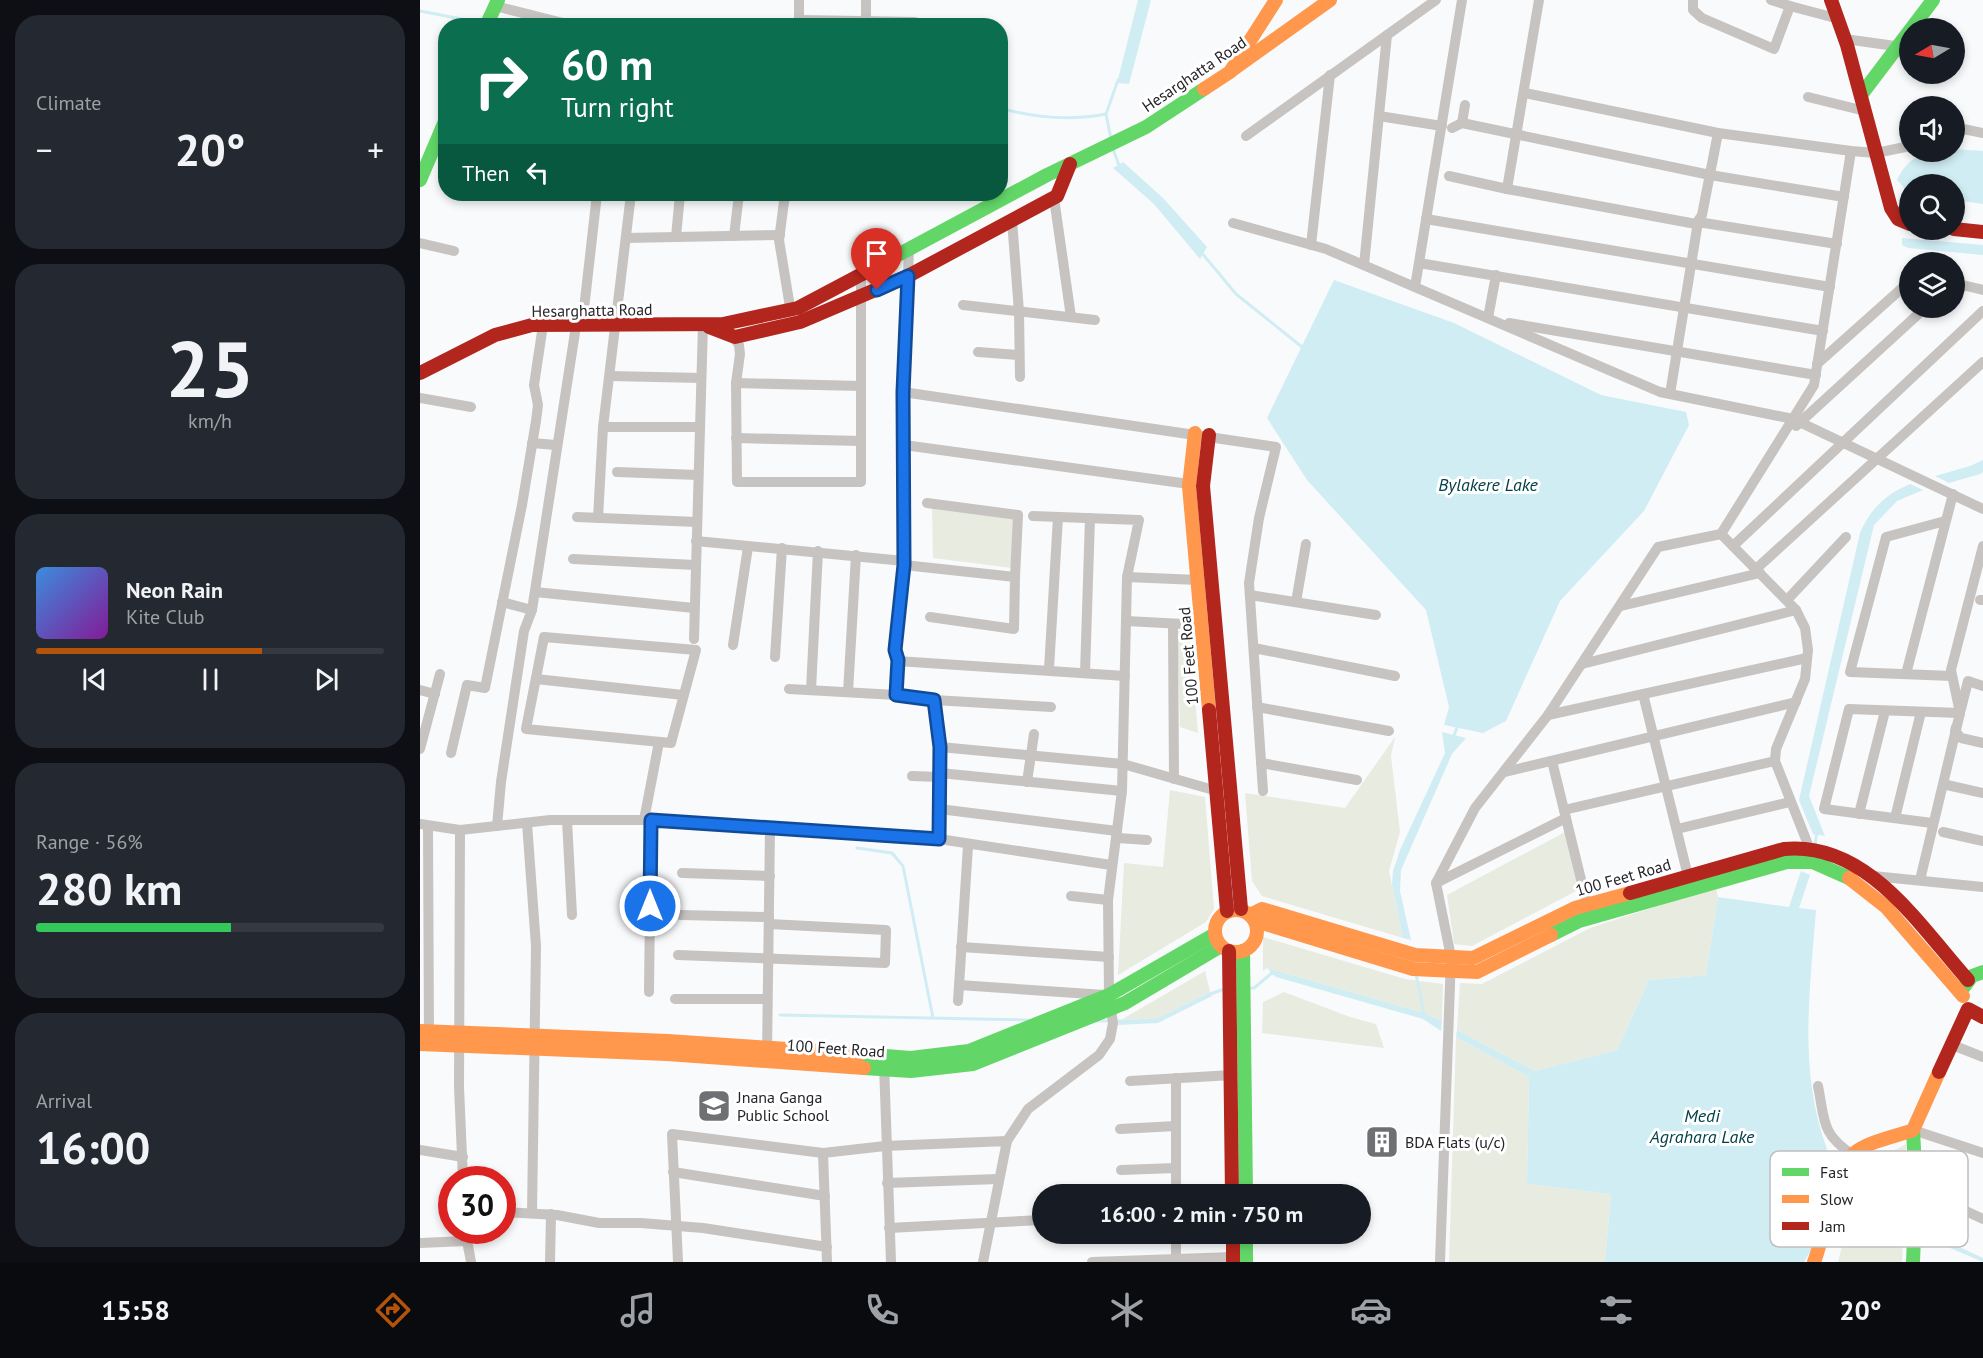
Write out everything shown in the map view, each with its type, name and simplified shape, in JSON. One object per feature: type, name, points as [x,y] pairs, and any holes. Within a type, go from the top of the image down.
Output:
[{"type":"main road","name":"Hesarghatta Road","points":[[1008,197],[1146,127],[1230,72],[1330,0]]},
{"type":"main road","points":[[1831,0],[1845,39],[1891,208],[1899,219]]},
{"type":"main road","points":[[1861,95],[1895,46],[1933,0]]},
{"type":"main road","points":[[490,18],[497,3]]},
{"type":"main road","points":[[1230,72],[1271,3]]},
{"type":"main road","points":[[420,180],[438,138]]},
{"type":"main road","points":[[735,337],[800,322],[908,276],[1054,198],[1070,164]]},
{"type":"main road","name":"Hesarghatta Road","points":[[420,373],[495,335],[532,325],[723,324],[798,308],[1001,201]]},
{"type":"main road","points":[[1965,230],[1983,232]]},
{"type":"main road","name":"Hesarghatta Road","points":[[703,324],[735,337]]},
{"type":"main road","name":"100 Feet Road","points":[[1195,433],[1189,483],[1217,791],[1244,915]]},
{"type":"main road","name":"100 Feet Road","points":[[1209,435],[1203,486],[1244,915]]},
{"type":"main road","name":"100 Feet Road","points":[[1244,915],[1262,909],[1397,957],[1427,963],[1451,964],[1480,971],[1579,921],[1809,847],[1877,897],[1966,1003],[1983,1016]]},
{"type":"main road","name":"100 Feet Road","points":[[1451,964],[1476,957],[1587,904],[1688,876],[1793,854],[1848,860],[1873,876],[1968,980]]},
{"type":"main road","points":[[1230,952],[1256,939],[1244,915],[1218,919],[1230,952],[1239,1015],[1246,1184]]},
{"type":"main road","name":"100 Feet Road","points":[[424,1038],[884,1061],[926,1058],[969,1051],[1110,1002],[1230,952]]},
{"type":"main road","points":[[1914,1151],[1913,1130],[1966,1003],[1968,980],[1983,972]]},
{"type":"main road","points":[[1232,1184],[1232,1075],[1239,1015]]},
{"type":"main road","points":[[1863,1151],[1913,1130]]},
{"type":"main road","points":[[1235,1244],[1237,1260]]},
{"type":"main road","points":[[1237,1260],[1242,1244]]},
{"type":"main road","points":[[1814,1262],[1821,1247]]},
{"type":"main road","points":[[1913,1262],[1914,1247]]},
{"type":"street","points":[[799,0],[799,18]]},
{"type":"street","points":[[866,18],[867,0]]},
{"type":"street","points":[[1246,136],[1436,0]]},
{"type":"street","points":[[1415,287],[1426,219],[1447,127],[1462,0]]},
{"type":"street","points":[[1507,189],[1539,0]]},
{"type":"street","points":[[1693,0],[1693,10],[1702,18],[1772,54],[1790,6]]},
{"type":"street","points":[[1771,0],[1839,19]]},
{"type":"street","points":[[497,3],[548,18]]},
{"type":"street","points":[[1364,265],[1387,35]]},
{"type":"street","points":[[1845,39],[1895,46]]},
{"type":"street","points":[[1311,246],[1330,75]]},
{"type":"street","points":[[1525,93],[1718,133],[1851,151],[1876,153],[1899,148]]},
{"type":"street","points":[[1808,97],[1865,111]]},
{"type":"street","points":[[1462,123],[1465,105]]},
{"type":"street","points":[[1379,116],[1447,127],[1462,123],[1710,174],[1844,197]]},
{"type":"street","points":[[1965,129],[1983,133]]},
{"type":"street","points":[[1670,394],[1698,222],[1718,133]]},
{"type":"street","points":[[1440,1262],[1451,964],[1436,883],[1475,808],[1548,715],[1658,547],[1721,534],[1814,385],[1851,151]]},
{"type":"street","points":[[1449,176],[1666,220],[1696,224],[1698,222],[1836,244]]},
{"type":"street","points":[[1054,198],[1071,317]]},
{"type":"street","points":[[584,309],[596,201]]},
{"type":"street","points":[[598,518],[603,427],[630,201]]},
{"type":"street","points":[[676,237],[679,201]]},
{"type":"street","points":[[734,236],[738,201]]},
{"type":"street","points":[[784,201],[780,235],[790,307]]},
{"type":"street","points":[[1426,219],[1830,287]]},
{"type":"street","points":[[1012,220],[1019,312],[1020,377]]},
{"type":"street","points":[[1233,223],[1311,246],[1364,265],[1660,392],[1793,419],[1983,509]]},
{"type":"street","points":[[626,238],[780,235]]},
{"type":"street","points":[[420,243],[454,252]]},
{"type":"street","points":[[896,695],[895,650],[904,563],[903,392],[909,250]]},
{"type":"street","points":[[1419,263],[1823,331]]},
{"type":"street","points":[[1489,319],[1496,275]]},
{"type":"street","points":[[723,324],[735,337],[740,354],[736,383],[737,482],[861,482],[861,276]]},
{"type":"street","points":[[1965,286],[1983,290]]},
{"type":"street","points":[[1817,370],[1899,292]]},
{"type":"street","points":[[963,305],[1095,320]]},
{"type":"street","points":[[1733,546],[1983,311]]},
{"type":"street","points":[[1779,442],[1914,318]]},
{"type":"street","points":[[1489,319],[1677,351],[1817,370]]},
{"type":"street","points":[[694,639],[703,324]]},
{"type":"street","points":[[451,753],[467,685],[485,688],[532,443],[538,405],[534,385],[543,325]]},
{"type":"street","points":[[497,826],[501,782],[523,643],[535,592],[576,326]]},
{"type":"street","points":[[978,352],[1020,355]]},
{"type":"street","points":[[1621,606],[1758,571],[1983,362]]},
{"type":"street","points":[[610,376],[701,378]]},
{"type":"street","points":[[736,383],[861,386]]},
{"type":"street","points":[[903,392],[1209,435],[1276,447],[1259,518],[1249,583],[1263,791]]},
{"type":"street","points":[[420,398],[471,408]]},
{"type":"street","points":[[603,427],[700,427]]},
{"type":"street","points":[[736,438],[861,441]]},
{"type":"street","points":[[532,443],[556,445]]},
{"type":"street","points":[[904,445],[1189,483]]},
{"type":"street","points":[[617,472],[698,475]]},
{"type":"street","points":[[1906,674],[1953,494]]},
{"type":"street","points":[[927,502],[1018,515],[1014,629],[930,617]]},
{"type":"street","points":[[983,1262],[988,1223],[1007,1141],[1028,1109],[1099,1055],[1110,1039],[1113,1023],[1110,1002],[1108,900],[1122,791],[1127,577],[1139,520],[1033,516]]},
{"type":"street","points":[[577,517],[697,522]]},
{"type":"street","points":[[1049,669],[1058,517]]},
{"type":"street","points":[[1084,673],[1090,518]]},
{"type":"street","points":[[1946,521],[1886,537],[1850,672],[1952,676]]},
{"type":"street","points":[[1721,534],[1796,609],[1807,635],[1805,680],[1776,749],[1775,761],[1809,847]]},
{"type":"street","points":[[1786,600],[1846,537]]},
{"type":"street","points":[[696,541],[856,555],[1015,578]]},
{"type":"street","points":[[1296,602],[1306,544]]},
{"type":"street","points":[[1983,546],[1951,670],[1960,713],[1955,731],[1961,738],[1983,743]]},
{"type":"street","points":[[734,645],[748,547]]},
{"type":"street","points":[[775,657],[782,548]]},
{"type":"street","points":[[810,690],[818,551]]},
{"type":"street","points":[[848,692],[856,555]]},
{"type":"street","points":[[573,559],[695,565]]},
{"type":"street","points":[[1127,577],[1198,580]]},
{"type":"street","points":[[535,592],[694,608]]},
{"type":"street","points":[[1250,595],[1376,615]]},
{"type":"street","points":[[502,602],[532,610]]},
{"type":"street","points":[[1582,664],[1796,609]]},
{"type":"street","points":[[1126,621],[1202,625]]},
{"type":"street","points":[[1173,624],[1174,779]]},
{"type":"street","points":[[544,637],[696,650],[670,743],[526,729],[536,679],[544,637]]},
{"type":"street","points":[[1254,648],[1395,676]]},
{"type":"street","points":[[1548,715],[1807,658]]},
{"type":"street","points":[[897,661],[1049,669],[1125,676]]},
{"type":"street","points":[[420,749],[440,674]]},
{"type":"street","points":[[536,679],[683,696]]},
{"type":"street","points":[[1920,880],[1968,681],[1983,686]]},
{"type":"street","points":[[789,688],[1051,707]]},
{"type":"street","points":[[420,690],[435,694]]},
{"type":"street","points":[[1643,694],[1688,876]]},
{"type":"street","points":[[934,700],[940,747],[939,839]]},
{"type":"street","points":[[1505,772],[1796,702]]},
{"type":"street","points":[[1257,707],[1389,731]]},
{"type":"street","points":[[1932,823],[1824,809],[1849,710],[1960,713]]},
{"type":"street","points":[[1859,813],[1885,711]]},
{"type":"street","points":[[1894,818],[1921,712]]},
{"type":"street","points":[[1027,782],[1034,734]]},
{"type":"street","points":[[649,992],[647,820],[659,742]]},
{"type":"street","points":[[940,747],[1123,764],[1217,791]]},
{"type":"street","points":[[1552,761],[1587,904]]},
{"type":"street","points":[[1436,883],[1565,814],[1666,786],[1775,761]]},
{"type":"street","points":[[1261,763],[1357,780]]},
{"type":"street","points":[[912,776],[940,775],[1122,791]]},
{"type":"street","points":[[1947,785],[1983,794]]},
{"type":"street","points":[[1677,829],[1790,802]]},
{"type":"street","points":[[939,809],[1147,840]]},
{"type":"street","points":[[567,820],[572,915]]},
{"type":"street","points":[[424,1038],[424,825],[460,830],[567,820],[647,820],[939,839],[1112,865]]},
{"type":"street","points":[[526,823],[536,946],[532,1213]]},
{"type":"street","points":[[767,1054],[770,829]]},
{"type":"street","points":[[460,830],[459,1087],[463,1166]]},
{"type":"street","points":[[1943,832],[1983,841]]},
{"type":"street","points":[[958,1001],[968,846]]},
{"type":"street","points":[[682,873],[770,876]]},
{"type":"street","points":[[1873,876],[1983,887]]},
{"type":"street","points":[[1071,896],[1108,900]]},
{"type":"street","points":[[678,955],[885,963],[886,930],[681,915]]},
{"type":"street","points":[[961,947],[1109,957]]},
{"type":"street","points":[[959,985],[1110,1002]]},
{"type":"street","points":[[675,999],[767,999]]},
{"type":"street","points":[[1950,1044],[1983,1056]]},
{"type":"street","points":[[884,1061],[885,1146],[891,1262]]},
{"type":"street","points":[[1130,1081],[1232,1075]]},
{"type":"street","points":[[1176,1078],[1176,1184]]},
{"type":"street","points":[[1818,1086],[1827,1132],[1835,1143],[1847,1151]]},
{"type":"street","points":[[1120,1129],[1176,1126]]},
{"type":"street","points":[[1913,1130],[1983,1153]]},
{"type":"street","points":[[678,1262],[672,1134],[823,1153],[885,1146],[1007,1141]]},
{"type":"street","points":[[420,1150],[463,1157]]},
{"type":"street","points":[[823,1153],[827,1262]]},
{"type":"street","points":[[1121,1170],[1176,1168]]},
{"type":"street","points":[[674,1172],[825,1196]]},
{"type":"street","points":[[887,1184],[998,1179]]},
{"type":"street","points":[[516,1212],[551,1214],[599,1223],[641,1222],[827,1247]]},
{"type":"street","points":[[1968,1212],[1983,1219]]},
{"type":"street","points":[[550,1262],[551,1214]]},
{"type":"street","points":[[889,1228],[1032,1221]]},
{"type":"street","points":[[420,1243],[438,1240]]},
{"type":"street","points":[[468,1244],[471,1262]]},
{"type":"street","points":[[1176,1244],[1176,1258]]},
{"type":"street","points":[[1092,1262],[1176,1258],[1237,1260]]},
{"type":"shaded area","points":[[932,506],[1013,518],[1012,568],[933,558]]},
{"type":"shaded area","points":[[1177,631],[1189,632],[1198,733],[1180,727]]},
{"type":"shaded area","points":[[1395,737],[1391,756],[1400,832],[1389,871],[1403,938],[1262,896],[1252,881],[1245,793],[1345,808]]},
{"type":"shaded area","points":[[1170,790],[1205,797],[1214,909],[1206,922],[1118,975],[1124,863],[1163,867]]},
{"type":"shaded area","points":[[1565,832],[1578,890],[1472,946],[1454,944],[1447,895]]},
{"type":"shaded area","points":[[1716,887],[1718,897],[1706,975],[1649,980],[1617,1050],[1535,1071],[1457,1030],[1460,983],[1482,984],[1590,928]]},
{"type":"shaded area","points":[[1263,937],[1405,979],[1443,984],[1442,1021],[1424,1013],[1267,968],[1263,971]]},
{"type":"shaded area","points":[[1205,971],[1210,992],[1158,1018],[1121,1020]]},
{"type":"shaded area","points":[[1284,992],[1350,1017],[1376,1024],[1384,1048],[1262,1033],[1263,1002]]},
{"type":"shaded area","points":[[1456,1037],[1529,1077],[1527,1184],[1611,1194],[1605,1262],[1449,1262]]},
{"type":"shaded area","points":[[1906,1144],[1906,1151],[1894,1151]]},
{"type":"shaded area","points":[[1842,1247],[1903,1247],[1902,1262],[1838,1262]]},
{"type":"water","points":[[1138,0],[1151,0],[1129,84],[1117,83]]},
{"type":"water","points":[[1965,150],[1983,151],[1983,204],[1965,201],[1965,174],[1900,174],[1910,162],[1965,162]]},
{"type":"water","points":[[1123,162],[1163,198],[1207,247],[1200,259],[1154,204],[1113,168]]},
{"type":"water","points":[[1902,240],[1925,240],[1983,245],[1983,255],[1908,248],[1902,245]]},
{"type":"water","name":"Bylakere Lake","points":[[1334,280],[1454,323],[1601,395],[1686,412],[1689,425],[1644,511],[1560,601],[1506,721],[1483,733],[1444,725],[1449,707],[1426,610],[1307,480],[1267,418]]},
{"type":"water","points":[[1983,460],[1983,472],[1980,474],[1949,483],[1935,476],[1970,466]]},
{"type":"water","points":[[1910,484],[1923,490],[1897,501],[1874,525],[1809,796],[1825,836],[1813,834],[1799,800],[1860,533],[1880,503]]},
{"type":"water","points":[[1442,732],[1466,738],[1452,754],[1401,870],[1400,891],[1411,940],[1403,938],[1392,885],[1393,871],[1400,850],[1445,753]]},
{"type":"water","name":"Medi Agrahara Lake","points":[[1801,871],[1810,875],[1799,908],[1816,910],[1809,1000],[1809,1060],[1812,1090],[1827,1149],[1826,1151],[1770,1151],[1770,1247],[1813,1247],[1804,1262],[1605,1262],[1611,1194],[1527,1184],[1529,1077],[1456,1037],[1457,1030],[1535,1071],[1617,1050],[1649,980],[1706,975],[1718,897],[1789,907]]},
{"type":"water","points":[[1267,968],[1424,1013],[1442,1021],[1441,1031],[1423,1019],[1276,977]]},
{"type":"water","points":[[1210,992],[1212,996],[1158,1023],[1117,1025],[1121,1020],[1158,1018]]},
{"type":"water","points":[[1948,1247],[1959,1247],[1983,1258],[1983,1262]]},
{"type":"waterway","points":[[420,11],[456,18]]},
{"type":"waterway","points":[[1111,139],[1106,114],[1118,80]]},
{"type":"waterway","points":[[1008,110],[1053,117],[1106,114]]},
{"type":"waterway","points":[[1113,149],[1120,168]]},
{"type":"waterway","points":[[1201,252],[1236,294],[1302,347]]},
{"type":"waterway","points":[[1453,738],[1458,725]]},
{"type":"waterway","points":[[1815,845],[1817,831]]},
{"type":"waterway","points":[[857,848],[892,853],[903,866],[933,1018]]},
{"type":"waterway","points":[[1248,988],[1254,988],[1272,973],[1275,974]]},
{"type":"waterway","points":[[1416,974],[1424,1014]]},
{"type":"waterway","points":[[1208,995],[1224,989]]},
{"type":"waterway","points":[[780,1015],[1028,1020]]},
{"type":"waterway","points":[[1097,1021],[1124,1021]]},
{"type":"traffic: fast","points":[[490,18],[498,0]]},
{"type":"traffic: fast","points":[[1861,95],[1933,0]]},
{"type":"traffic: fast","points":[[1008,196],[1146,127],[1204,89]]},
{"type":"traffic: fast","points":[[420,180],[438,138]]},
{"type":"traffic: fast","points":[[881,264],[999,201]]},
{"type":"traffic: fast","points":[[1551,935],[1579,921],[1787,862],[1813,862],[1849,878]]},
{"type":"traffic: fast","points":[[860,1054],[911,1058],[969,1051],[1109,995],[1215,934]]},
{"type":"traffic: fast","points":[[864,1068],[911,1071],[973,1064],[1125,1003],[1221,946]]},
{"type":"traffic: fast","points":[[1243,951],[1246,1184]]},
{"type":"traffic: fast","points":[[1964,987],[1972,976],[1983,972]]},
{"type":"traffic: fast","points":[[1913,1130],[1914,1151]]},
{"type":"traffic: fast","points":[[1246,1244],[1246,1262]]},
{"type":"traffic: fast","points":[[1913,1262],[1914,1247]]},
{"type":"traffic: slow","points":[[1204,89],[1230,72],[1276,0]]},
{"type":"traffic: slow","points":[[1232,70],[1330,0]]},
{"type":"traffic: slow","points":[[1195,433],[1189,486],[1209,710]]},
{"type":"traffic: slow","points":[[1849,878],[1886,907],[1963,996]]},
{"type":"traffic: slow","points":[[1250,915],[1262,909],[1415,955],[1473,958],[1575,908],[1630,893]]},
{"type":"traffic: slow","points":[[1236,910],[1244,911],[1251,916],[1256,923],[1257,931],[1256,939],[1251,946],[1244,951],[1236,952],[1228,951],[1221,946],[1216,939],[1215,931],[1216,923],[1221,916],[1228,911],[1236,910]]},
{"type":"traffic: slow","points":[[1257,926],[1262,923],[1413,969],[1477,972],[1551,935]]},
{"type":"traffic: slow","points":[[420,1031],[668,1041],[860,1054]]},
{"type":"traffic: slow","points":[[420,1044],[667,1054],[864,1068]]},
{"type":"traffic: slow","points":[[1858,1151],[1913,1130],[1939,1072]]},
{"type":"traffic: slow","points":[[1814,1262],[1819,1247]]},
{"type":"traffic: jam","points":[[1831,0],[1847,45],[1891,208],[1899,219]]},
{"type":"traffic: jam","points":[[709,327],[735,337],[800,322],[908,276],[1057,196],[1070,164]]},
{"type":"traffic: jam","points":[[1965,230],[1983,232]]},
{"type":"traffic: jam","points":[[420,373],[495,335],[532,325],[723,324],[798,308],[881,264]]},
{"type":"traffic: jam","points":[[1209,435],[1203,486],[1241,909]]},
{"type":"traffic: jam","points":[[1209,710],[1227,911]]},
{"type":"traffic: jam","points":[[1630,893],[1784,849],[1814,850],[1841,858],[1866,872],[1889,891],[1968,980]]},
{"type":"traffic: jam","points":[[1229,951],[1232,1184]]},
{"type":"traffic: jam","points":[[1939,1072],[1968,1009],[1983,1017]]},
{"type":"traffic: jam","points":[[1233,1244],[1233,1262]]},
{"type":"place","name":"Jnana Ganga Public School","points":[[714,1106]]},
{"type":"place","name":"BDA Flats (u/c)","points":[[1382,1142]]},
{"type":"route","points":[[650,906],[651,820],[813,830],[876,837],[939,839],[940,747],[934,700],[896,695],[898,660],[895,650],[904,565],[903,392],[908,276],[877,290]]}]
